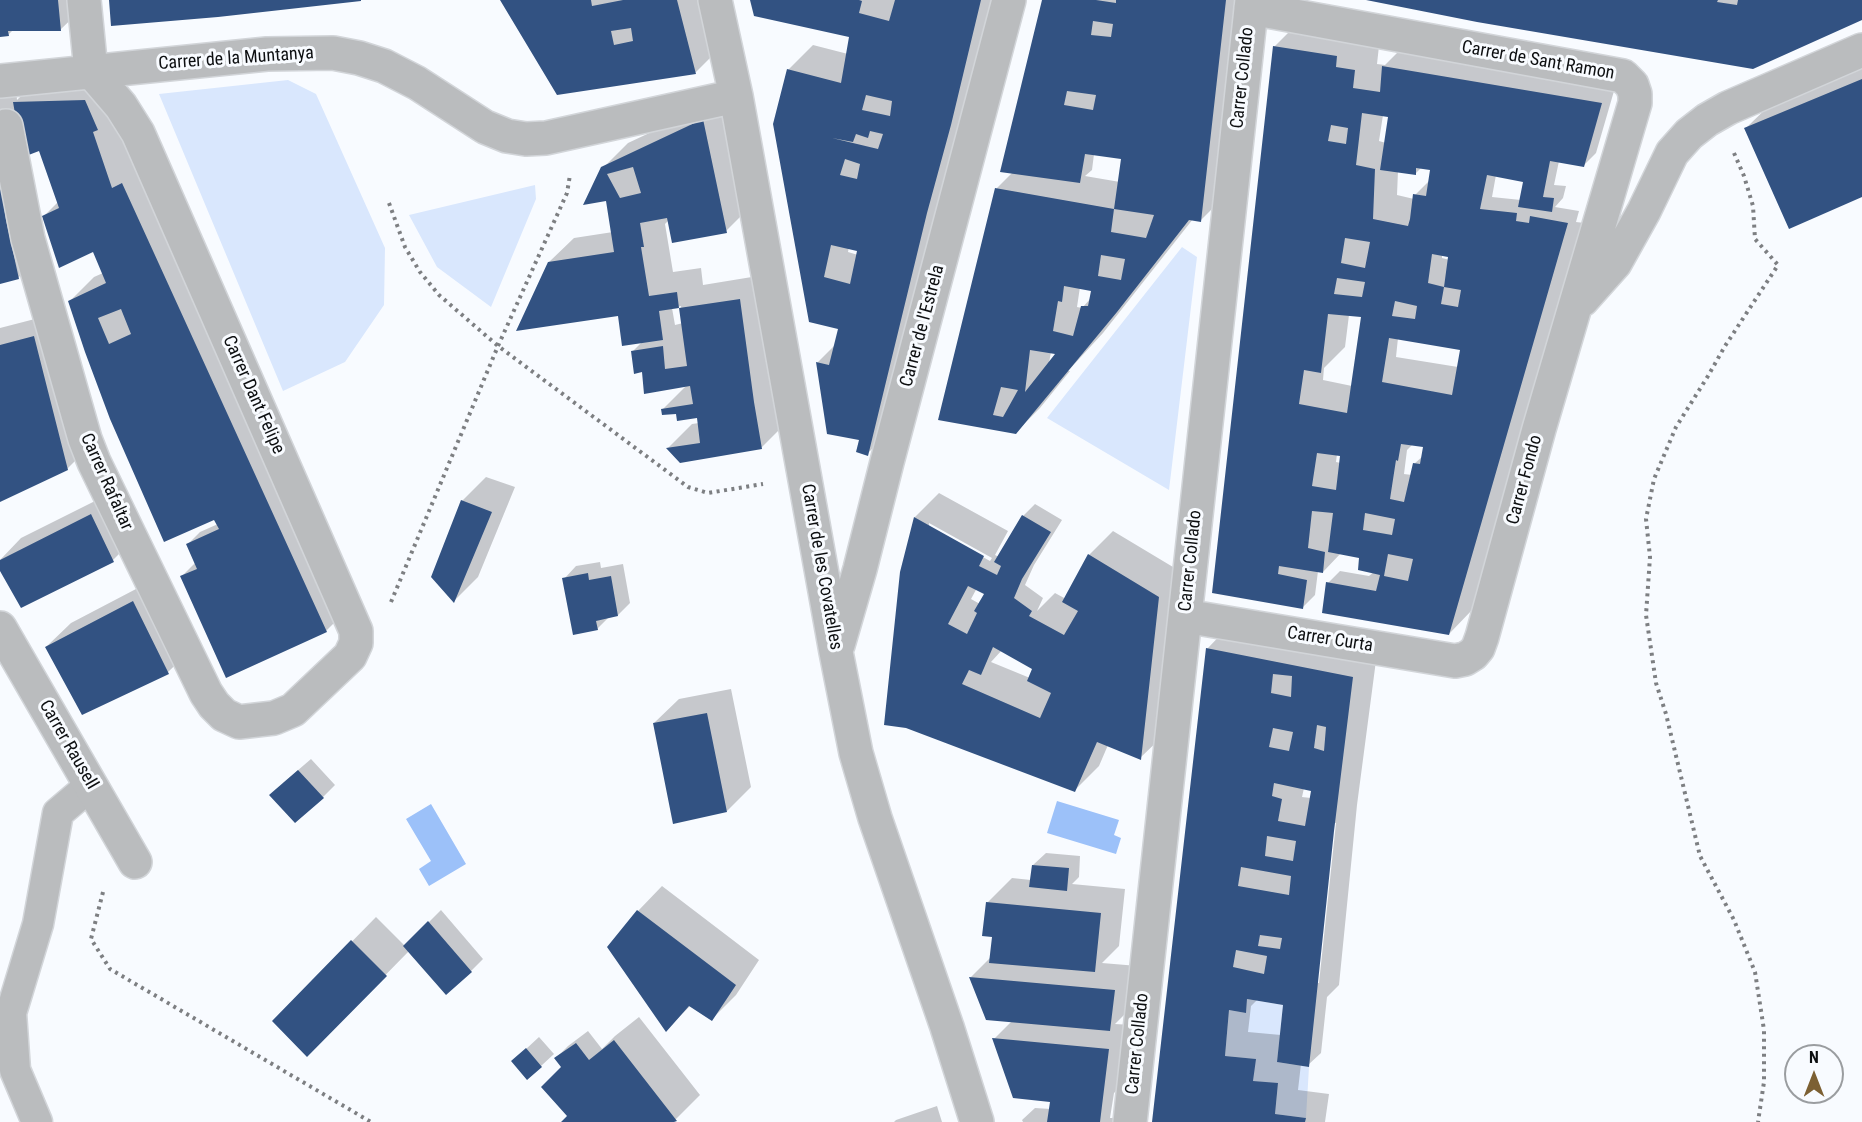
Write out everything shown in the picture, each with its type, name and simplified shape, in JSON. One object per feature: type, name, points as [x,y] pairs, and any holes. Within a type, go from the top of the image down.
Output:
[{"type":"street","points":[[84,0],[91,71]]},
{"type":"street","name":"Carrer de les Covatelles","points":[[715,0],[736,96],[850,724],[864,783],[977,1122]]},
{"type":"street","name":"Carrer de l'Estrela","points":[[836,652],[860,569],[1009,0]]},
{"type":"street","name":"Carrer de Sant Ramon","points":[[1251,4],[1623,76],[1632,85],[1635,103],[1576,306]]},
{"type":"street","name":"Carrer Collado","points":[[1130,1122],[1251,4]]},
{"type":"street","points":[[1576,306],[1615,263],[1644,211],[1672,153],[1689,135],[1707,120],[1728,108],[1862,50]]},
{"type":"street","name":"Carrer de la Muntanya","points":[[0,81],[267,54],[333,53],[384,66],[417,83],[485,127],[507,136],[526,139],[546,138],[736,96]]},
{"type":"street","name":"Carrer Dant Felipe","points":[[91,71],[121,106],[138,133],[356,631],[356,643],[350,656],[292,710]]},
{"type":"street","name":"Carrer Rafaltar","points":[[6,126],[28,239],[85,439],[206,693],[224,715],[239,722],[274,718],[292,710]]},
{"type":"street","name":"Carrer Fondo","points":[[1473,654],[1482,637],[1539,429],[1576,306]]},
{"type":"street","name":"Carrer Curta","points":[[1185,616],[1455,661],[1473,654]]},
{"type":"street","name":"Carrer Rausell","points":[[0,628],[135,862]]},
{"type":"lane","points":[[37,1122],[15,1070],[11,1013],[38,924],[58,813],[91,785]]},
{"type":"path","points":[[1707,120],[1733,151],[1753,206],[1755,239],[1778,265],[1725,345],[1676,427],[1654,479],[1646,519],[1650,557],[1646,615],[1656,683],[1666,714],[1700,856],[1734,920],[1755,972],[1764,1030],[1764,1082],[1758,1122]]},
{"type":"path","points":[[391,605],[498,345],[567,194],[572,167],[570,133]]},
{"type":"path","points":[[389,203],[405,248],[420,272],[439,295],[498,345],[688,487],[708,493],[805,476]]},
{"type":"path","points":[[119,833],[91,939],[110,969],[371,1122]]},
{"type":"shaded area","points":[[288,80],[316,94],[385,248],[384,305],[345,362],[283,391],[159,94]]},
{"type":"shaded area","points":[[535,185],[536,199],[491,307],[437,267],[409,215]]},
{"type":"shaded area","points":[[1182,247],[1197,257],[1169,490],[1047,418]]},
{"type":"shaded area","points":[[1247,999],[1283,1005],[1277,1062],[1309,1067],[1306,1118],[1275,1114],[1278,1084],[1253,1081],[1255,1059],[1225,1056],[1229,1010],[1246,1013]]},
{"type":"water","points":[[1057,801],[1119,820],[1114,835],[1121,838],[1116,854],[1047,833]]},
{"type":"water","points":[[431,804],[466,864],[429,886],[419,869],[431,861],[406,819]]},
{"type":"building","points":[[0,0],[58,0],[61,31],[8,31],[9,36],[0,37]]},
{"type":"building","points":[[109,0],[361,0],[361,1],[111,26]]},
{"type":"building","points":[[500,0],[591,0],[592,6],[623,0],[677,0],[696,74],[557,95]],"holes":[[[631,28],[633,41],[614,45],[611,31]]]},
{"type":"building","points":[[750,0],[859,0],[862,1],[859,13],[889,21],[895,0],[981,0],[868,456],[856,452],[859,440],[827,434],[816,362],[829,365],[838,329],[809,322],[773,124],[787,69],[841,83],[849,37],[754,16]],"holes":[[[866,95],[892,101],[890,116],[862,110]],[[870,131],[883,134],[878,149],[832,138],[853,142],[856,134],[868,138]],[[845,159],[860,164],[857,179],[840,175]],[[831,245],[857,251],[850,284],[824,277]]]},
{"type":"building","points":[[1042,0],[1096,0],[1116,3],[1116,0],[1226,0],[1201,222],[1189,220],[1117,312],[1016,434],[938,420],[995,188],[1114,209],[1121,159],[1085,154],[1080,183],[1000,172]],"holes":[[[1093,21],[1113,24],[1111,37],[1091,35]],[[1067,91],[1096,95],[1093,110],[1064,105]],[[1114,209],[1154,215],[1146,238],[1111,232]],[[1101,255],[1125,259],[1121,280],[1098,276]],[[1064,286],[1091,291],[1088,306],[1081,306],[1073,336],[1053,331],[1058,301],[1062,302]],[[1030,350],[1055,354],[1025,392]],[[1001,387],[1018,390],[1003,417],[993,415]]]},
{"type":"building","points":[[1366,0],[1718,0],[1717,2],[1737,5],[1738,0],[1862,0],[1862,20],[1753,69],[1477,22]]},
{"type":"building","points":[[1273,46],[1337,56],[1336,67],[1355,70],[1353,88],[1380,92],[1382,66],[1602,103],[1584,167],[1550,161],[1543,197],[1554,198],[1552,212],[1518,207],[1523,182],[1487,175],[1480,209],[1517,213],[1516,221],[1529,223],[1530,216],[1568,223],[1449,635],[1322,613],[1326,582],[1376,591],[1380,575],[1358,570],[1359,558],[1328,552],[1333,513],[1312,511],[1308,548],[1325,552],[1323,573],[1279,566],[1278,574],[1307,580],[1303,609],[1212,593]],"holes":[[[1362,113],[1388,117],[1380,170],[1416,175],[1416,168],[1430,170],[1426,196],[1413,194],[1408,226],[1373,219],[1375,169],[1356,165]],[[1331,125],[1348,128],[1346,144],[1328,141]],[[1345,238],[1370,242],[1365,268],[1341,263]],[[1432,254],[1448,257],[1444,287],[1428,283]],[[1337,278],[1365,282],[1362,297],[1334,294]],[[1444,287],[1461,290],[1458,307],[1441,304]],[[1395,301],[1417,306],[1415,319],[1392,316]],[[1328,314],[1361,317],[1347,413],[1299,404],[1304,370],[1321,373]],[[1389,338],[1460,350],[1452,395],[1382,382]],[[1401,444],[1423,447],[1420,464],[1413,463],[1404,502],[1390,499]],[[1317,453],[1340,456],[1336,490],[1312,486]],[[1365,513],[1395,519],[1392,535],[1363,530]],[[1388,554],[1413,559],[1408,581],[1384,576]]]},
{"type":"building","points":[[1862,79],[1862,197],[1789,229],[1744,128]]},
{"type":"building","points":[[85,100],[98,130],[93,132],[112,188],[122,183],[327,632],[226,678],[180,576],[197,569],[186,544],[219,529],[214,520],[164,542],[110,419],[68,301],[106,283],[93,252],[59,268],[42,216],[59,208],[39,151],[26,156],[13,102]],"holes":[[[121,309],[131,334],[109,344],[98,318]]]},
{"type":"building","points":[[703,119],[727,233],[672,243],[667,218],[640,223],[644,247],[641,247],[649,296],[677,292],[679,308],[659,311],[663,340],[622,346],[618,316],[516,331],[548,262],[614,252],[606,201],[583,205],[601,167]],"holes":[[[633,167],[641,193],[620,198],[607,174]]]},
{"type":"building","points":[[0,187],[19,279],[0,284]]},
{"type":"building","points":[[740,299],[762,449],[680,463],[666,448],[700,443],[697,418],[677,421],[676,414],[662,415],[661,409],[693,404],[690,386],[644,394],[642,372],[634,374],[631,351],[663,346],[665,369],[687,366],[679,308]]},
{"type":"building","points":[[34,336],[68,470],[0,502],[0,345]]},
{"type":"building","points":[[461,500],[492,512],[454,603],[431,577]]},
{"type":"building","points":[[91,514],[114,562],[21,608],[0,571],[0,560]]},
{"type":"building","points":[[1022,515],[1051,532],[1022,579],[1014,598],[1032,611],[1029,616],[1064,635],[1078,611],[1062,602],[1088,554],[1159,597],[1141,760],[1097,742],[1075,792],[906,728],[884,725],[900,572],[914,517],[984,556],[979,566],[997,575],[1001,566],[994,562]],"holes":[[[968,586],[984,594],[974,611],[977,613],[967,634],[948,624]],[[993,647],[1032,669],[1027,681],[1051,693],[1040,718],[962,684],[969,670],[981,675]]]},
{"type":"building","points":[[588,573],[589,580],[611,576],[618,616],[596,621],[598,630],[573,635],[562,578]]},
{"type":"building","points":[[133,601],[169,674],[82,715],[45,647]]},
{"type":"building","points":[[1206,648],[1353,677],[1309,1067],[1277,1062],[1283,1005],[1247,999],[1246,1013],[1229,1010],[1225,1056],[1256,1059],[1253,1081],[1278,1083],[1275,1114],[1306,1118],[1305,1122],[1152,1122]],"holes":[[[1273,674],[1292,676],[1291,697],[1271,693]],[[1317,725],[1326,727],[1324,751],[1314,748]],[[1273,728],[1293,732],[1289,751],[1269,747]],[[1274,783],[1311,791],[1305,826],[1278,821],[1282,799],[1272,796]],[[1267,836],[1296,841],[1293,861],[1265,856]],[[1241,867],[1291,876],[1289,895],[1238,886]],[[1260,935],[1282,938],[1280,949],[1258,946]],[[1236,950],[1267,956],[1264,974],[1233,967]]]},
{"type":"building","points":[[707,713],[727,812],[673,824],[653,723]]},
{"type":"building","points":[[298,770],[324,798],[295,823],[269,795]]},
{"type":"building","points":[[1032,865],[1069,868],[1067,891],[1029,887]]},
{"type":"building","points":[[986,902],[1101,913],[1095,972],[989,963],[992,937],[982,936]]},
{"type":"building","points":[[637,910],[736,985],[712,1021],[689,1006],[666,1032],[607,947]]},
{"type":"building","points":[[428,921],[472,972],[446,995],[403,946]]},
{"type":"building","points":[[351,940],[387,976],[307,1057],[272,1021]]},
{"type":"building","points":[[969,977],[1115,990],[1110,1031],[986,1020]]},
{"type":"building","points":[[992,1038],[1109,1049],[1100,1122],[1047,1122],[1050,1102],[1013,1098]]},
{"type":"building","points":[[614,1040],[677,1121],[561,1122],[567,1116],[541,1087],[561,1067],[554,1058],[576,1043],[589,1060]]},
{"type":"building","points":[[526,1048],[542,1067],[527,1080],[511,1061]]}]
